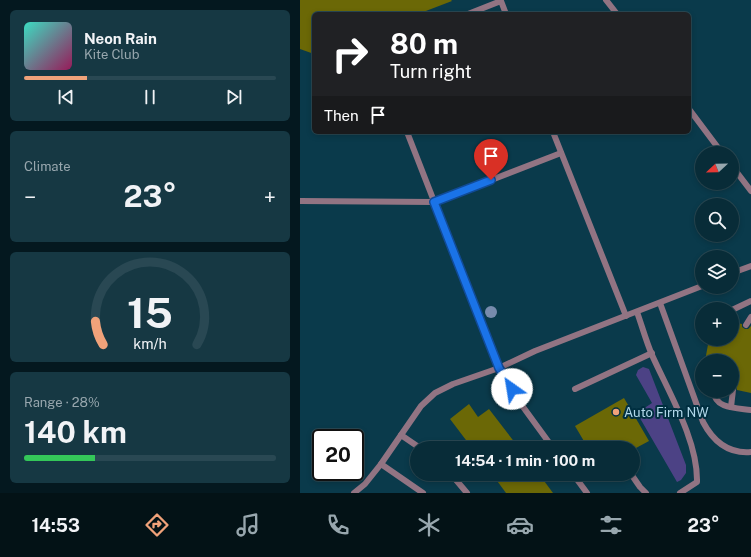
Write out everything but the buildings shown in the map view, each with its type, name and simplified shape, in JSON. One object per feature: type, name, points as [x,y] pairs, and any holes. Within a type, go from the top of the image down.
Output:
[{"type":"lane","points":[[473,12],[501,0],[505,12]]},
{"type":"lane","points":[[606,0],[615,12]]},
{"type":"lane","points":[[691,112],[717,146]]},
{"type":"lane","points":[[408,134],[499,368],[518,400],[548,441]]},
{"type":"lane","points":[[554,134],[626,316]]},
{"type":"lane","points":[[300,201],[434,202],[561,153]]},
{"type":"lane","points":[[739,175],[751,191]]},
{"type":"lane","points":[[739,271],[751,266]]},
{"type":"lane","points":[[354,493],[365,484],[381,464],[421,406],[436,393],[454,384],[499,368],[535,351],[695,289]]},
{"type":"lane","points":[[739,307],[751,301]]},
{"type":"lane","points":[[660,303],[703,422],[710,435],[719,443],[730,449],[743,453],[751,452]]},
{"type":"lane","points":[[637,312],[652,353],[686,432],[697,468],[697,482],[680,493]]},
{"type":"lane","points":[[746,325],[751,317]]},
{"type":"lane","points":[[575,389],[652,353]]},
{"type":"lane","points":[[715,398],[719,403],[731,407],[751,410]]},
{"type":"lane","points":[[731,407],[732,398]]},
{"type":"lane","points":[[401,435],[410,441]]},
{"type":"lane","points":[[381,464],[415,491],[423,493]]},
{"type":"lane","points":[[457,481],[467,493]]},
{"type":"lane","points":[[578,481],[587,493]]},
{"type":"lane","points":[[636,481],[646,493]]},
{"type":"shaded area","points":[[643,367],[649,369],[686,465],[686,473],[681,480],[677,482],[637,413],[652,403],[636,375],[638,370]]},
{"type":"place","name":"Auto Firm NW","points":[[616,412]]},
{"type":"route","points":[[491,180],[434,202],[499,368],[512,389]]}]
